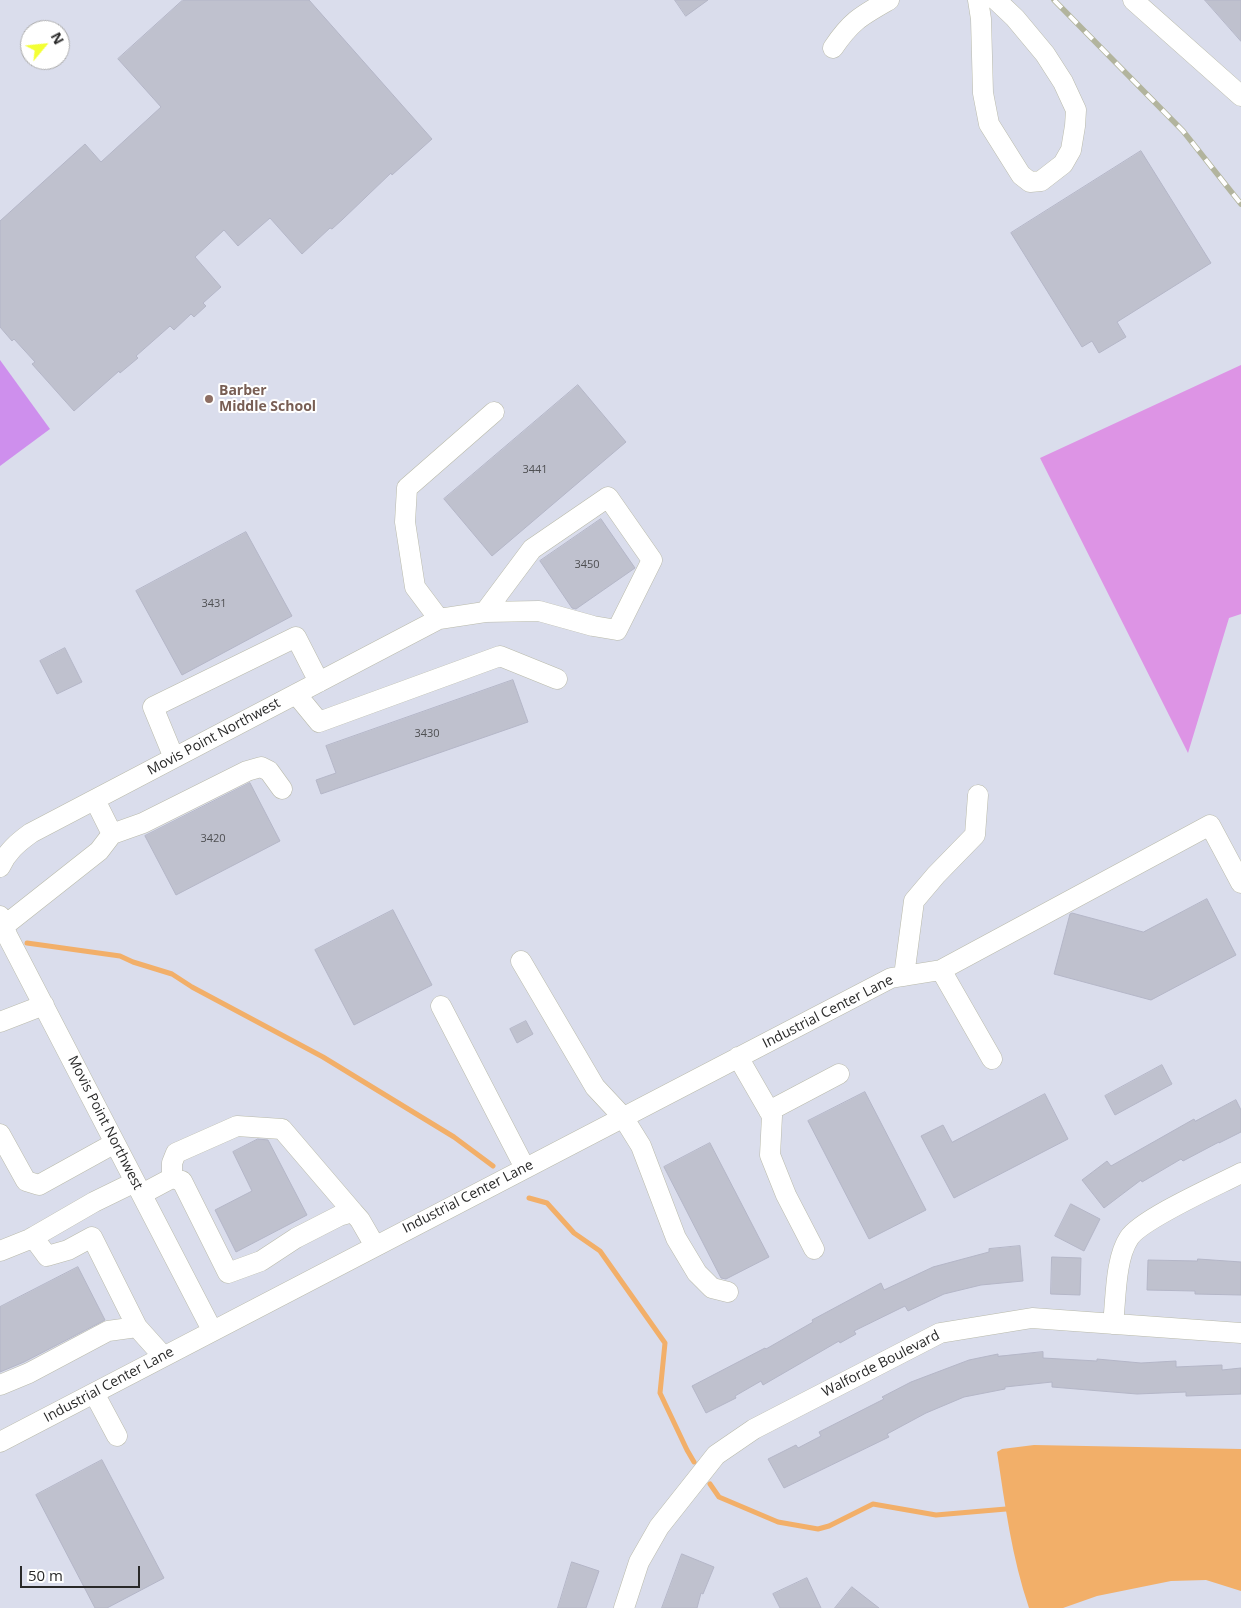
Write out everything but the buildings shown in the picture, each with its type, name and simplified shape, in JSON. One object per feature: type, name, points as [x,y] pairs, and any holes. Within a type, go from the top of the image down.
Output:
[{"type":"street","points":[[833,48],[855,20],[889,0]]},
{"type":"street","points":[[978,0],[981,19],[983,93],[989,124],[1021,175],[1030,182],[1041,181],[1063,164],[1071,150],[1076,110],[1063,82],[1045,54],[1016,18],[996,0]]},
{"type":"street","points":[[1133,0],[1241,96]]},
{"type":"street","points":[[439,620],[415,587],[405,522],[407,488],[494,412]]},
{"type":"street","name":"Movis Point Northwest","points":[[0,867],[6,854],[17,842],[31,833],[439,620],[485,612],[539,611],[592,626],[617,630],[652,560],[608,497],[532,549],[485,612]]},
{"type":"street","points":[[174,758],[154,707],[296,638],[319,682]]},
{"type":"street","points":[[296,694],[319,722],[500,656],[557,679]]},
{"type":"street","points":[[2,921],[99,851],[112,834],[143,822],[247,770],[261,766],[269,770],[282,789]]},
{"type":"street","points":[[904,976],[914,901],[975,835],[978,795]]},
{"type":"street","points":[[95,800],[112,834]]},
{"type":"street","name":"Industrial Center Lane","points":[[0,1442],[212,1330],[892,978],[941,970],[1210,824],[1241,883]]},
{"type":"street","name":"Movis Point Northwest","points":[[2,921],[212,1330]]},
{"type":"street","points":[[521,961],[595,1088],[623,1117],[641,1146],[676,1238],[697,1273],[712,1288],[728,1292]]},
{"type":"street","points":[[941,970],[992,1058]]},
{"type":"street","points":[[0,1022],[44,1005]]},
{"type":"street","points":[[441,1006],[525,1168]]},
{"type":"street","points":[[738,1057],[772,1116],[770,1155],[786,1195],[814,1249]]},
{"type":"street","points":[[769,1111],[839,1074]]},
{"type":"street","points":[[172,1178],[172,1164],[176,1153],[237,1126],[282,1129],[360,1220],[375,1246]]},
{"type":"street","points":[[0,1134],[26,1181],[39,1185],[115,1142]]},
{"type":"street","points":[[1113,1324],[1120,1261],[1129,1237],[1146,1222],[1241,1173]]},
{"type":"street","points":[[0,1251],[33,1237],[94,1202],[172,1178],[182,1181],[228,1273],[261,1262],[296,1238],[338,1216],[353,1212]]},
{"type":"street","points":[[33,1237],[47,1256],[68,1250],[92,1237],[137,1327],[163,1356]]},
{"type":"street","name":"Walforde Boulevard","points":[[624,1608],[639,1562],[659,1527],[716,1455],[754,1429],[940,1333],[1032,1318],[1241,1333]]},
{"type":"street","points":[[0,1385],[28,1373],[108,1331],[137,1327]]},
{"type":"street","points":[[94,1393],[117,1436]]},
{"type":"shaded area","points":[[0,360],[50,429],[0,466]]},
{"type":"shaded area","points":[[1241,365],[1241,614],[1229,618],[1188,753],[1040,458]]},
{"type":"shaded area","points":[[1034,1445],[1241,1449],[1241,1591],[1206,1580],[1171,1581],[1097,1596],[1063,1608],[1029,1608],[1014,1551],[997,1452],[1002,1449]]},
{"type":"waterway","points":[[27,943],[120,956],[172,974],[192,987],[323,1057],[454,1137],[493,1166]]},
{"type":"waterway","points":[[529,1198],[547,1203],[574,1233],[600,1251],[665,1343],[660,1393],[694,1462]]},
{"type":"waterway","points":[[710,1484],[719,1497],[778,1522],[818,1529],[829,1526],[873,1504],[936,1515],[1006,1509]]},
{"type":"railway","points":[[1054,0],[1183,131],[1241,204]]},
{"type":"place","name":"Barber Middle School","points":[[209,399]]}]
